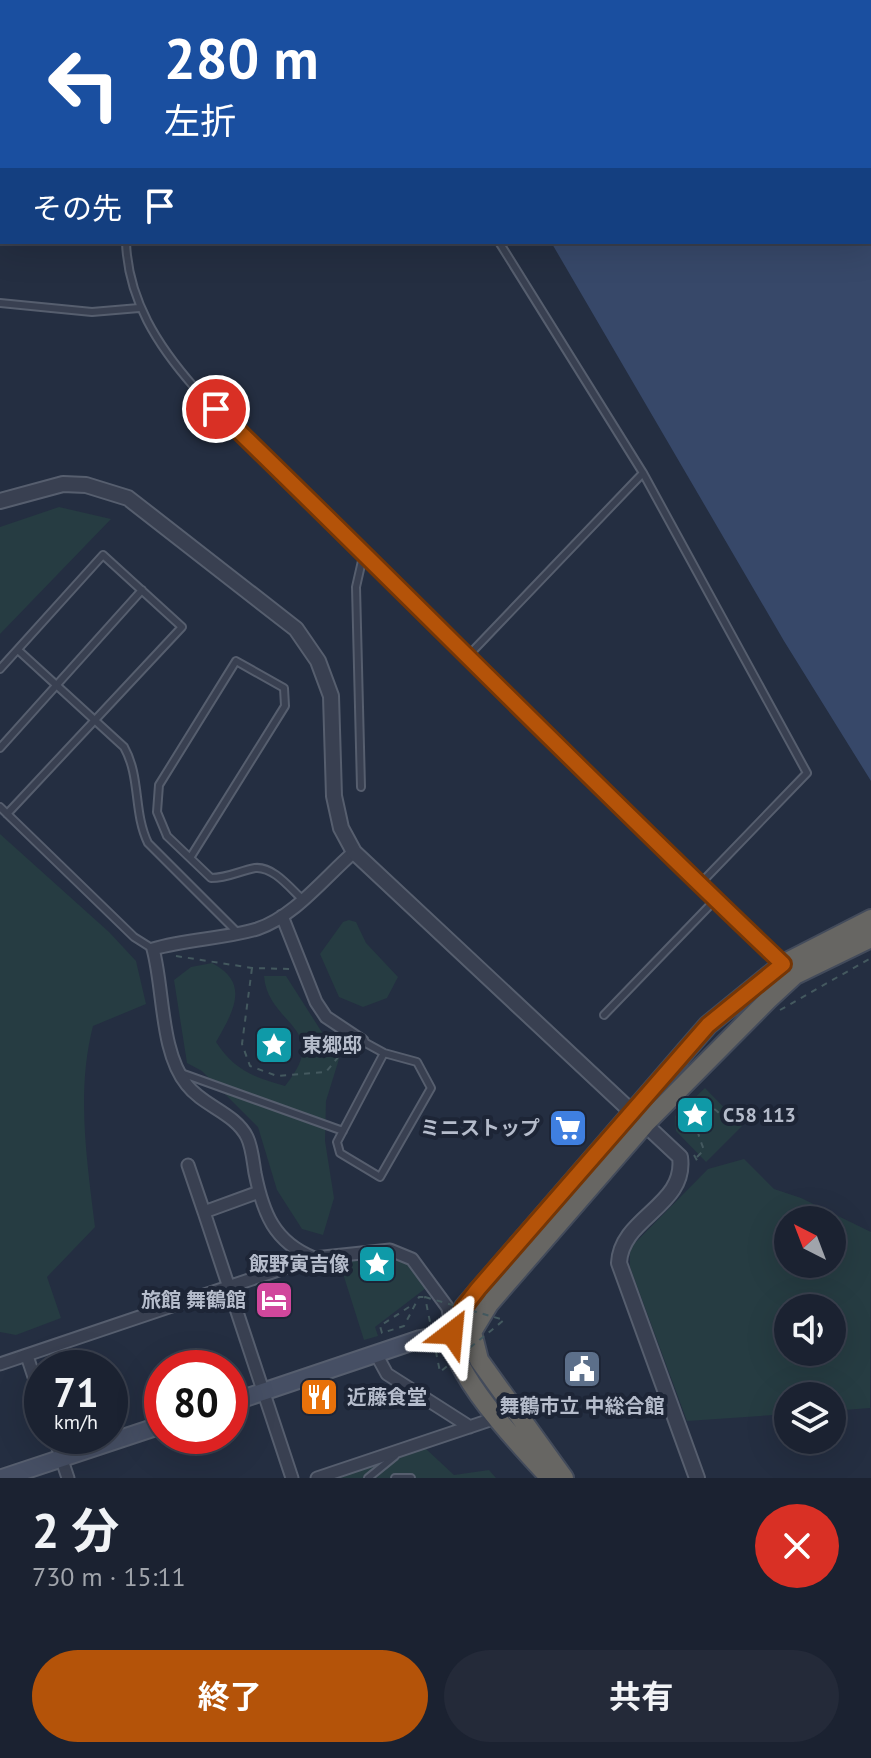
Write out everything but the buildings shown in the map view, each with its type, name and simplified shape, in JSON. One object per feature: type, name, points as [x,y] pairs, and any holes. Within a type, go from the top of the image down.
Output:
[{"type":"highway","points":[[564,1478],[479,1360],[472,1332],[489,1304],[639,1117],[708,1025],[871,919]]},
{"type":"highway","points":[[789,970],[871,938]]},
{"type":"highway","points":[[550,1478],[464,1373],[454,1349],[452,1333],[464,1307],[478,1289],[639,1117]]},
{"type":"main road","points":[[248,1397],[376,1354],[452,1333],[472,1332]]},
{"type":"main road","points":[[2,1478],[144,1431]]},
{"type":"street","points":[[0,501],[63,484],[97,488],[128,498],[296,629],[318,661],[331,696],[334,796],[341,828],[354,852],[680,1157],[682,1173],[676,1189],[627,1237],[619,1250],[619,1263],[697,1478]]},
{"type":"street","points":[[314,1258],[282,1241],[259,1192],[248,1139],[240,1126],[193,1092],[179,1073],[164,1024],[154,952],[181,941],[259,928],[282,916],[354,852]]},
{"type":"street","points":[[282,916],[316,1002],[326,1017],[357,1038]]},
{"type":"street","points":[[188,1165],[292,1478]]},
{"type":"street","points":[[204,1212],[259,1192]]},
{"type":"street","points":[[45,1350],[314,1258],[390,1250],[412,1259],[448,1308],[452,1333]]},
{"type":"street","points":[[376,1354],[387,1374],[470,1427]]},
{"type":"street","points":[[0,1364],[24,1357]]},
{"type":"street","points":[[317,1478],[499,1417]]},
{"type":"street","points":[[59,1454],[68,1478]]},
{"type":"lane","points":[[126,244],[139,308],[170,359],[195,388],[364,552],[466,658],[789,970]]},
{"type":"lane","points":[[500,244],[643,473],[807,773],[699,885]]},
{"type":"lane","points":[[0,303],[92,312],[139,308]]},
{"type":"lane","points":[[466,658],[643,473]]},
{"type":"lane","points":[[361,787],[356,587],[364,552]]},
{"type":"lane","points":[[0,669],[103,555],[182,627],[7,814]]},
{"type":"lane","points":[[0,748],[142,590]]},
{"type":"lane","points":[[18,650],[124,747],[131,760],[140,827],[148,843],[238,933]]},
{"type":"lane","points":[[190,858],[285,706],[284,688],[236,661],[159,785],[157,812],[167,836],[190,858],[211,878],[227,878],[257,868],[273,873],[302,899]]},
{"type":"lane","points":[[0,807],[134,937],[154,952]]},
{"type":"lane","points":[[604,1015],[715,900]]},
{"type":"lane","points":[[357,1038],[384,1053],[417,1062],[431,1088],[380,1177],[340,1153],[337,1142],[384,1053]]},
{"type":"lane","points":[[179,1073],[343,1131]]},
{"type":"lane","points":[[368,1478],[404,1449]]},
{"type":"lane","points":[[395,1478],[411,1478]]},
{"type":"path","points":[[154,952],[252,968],[305,970]]},
{"type":"path","points":[[770,1017],[813,988],[871,958]]},
{"type":"path","points":[[252,968],[242,1044],[250,1066],[277,1076],[326,1072],[357,1038]]},
{"type":"path","points":[[696,1157],[704,1150],[696,1135],[697,1125],[708,1113]]},
{"type":"path","points":[[687,1149],[699,1164]]},
{"type":"path","points":[[409,1307],[380,1326],[382,1333],[404,1326],[419,1297],[425,1297],[504,1320],[440,1372],[425,1297]]},
{"type":"green space","points":[[59,507],[111,519],[0,634],[0,527]]},
{"type":"green space","points":[[0,834],[109,932],[136,961],[146,1004],[93,1026],[84,1101],[86,1152],[95,1227],[47,1277],[61,1318],[16,1335],[0,1332]]},
{"type":"green space","points":[[343,922],[356,922],[366,943],[398,977],[387,998],[363,1007],[339,997],[320,954]]},
{"type":"green space","points":[[212,963],[224,971],[235,989],[232,1009],[216,1042],[230,1060],[255,1076],[285,1086],[298,1066],[303,1051],[301,1038],[268,993],[264,976],[286,976],[339,1059],[326,1101],[325,1141],[334,1198],[323,1235],[302,1229],[277,1190],[258,1127],[202,1071],[187,1063],[174,980],[191,967]]},
{"type":"green space","points":[[705,1088],[742,1126],[706,1162],[676,1131],[675,1116]]},
{"type":"green space","points":[[744,1159],[774,1189],[817,1206],[774,1206],[774,1278],[846,1278],[846,1220],[871,1232],[870,1408],[846,1410],[846,1382],[774,1382],[774,1415],[687,1421],[630,1267],[630,1248],[708,1169]]},
{"type":"green space","points":[[400,1256],[426,1288],[375,1327],[378,1336],[364,1340],[339,1261]]},
{"type":"green space","points":[[425,1448],[454,1475],[489,1470],[496,1478],[335,1478]]},
{"type":"water","points":[[552,244],[871,244],[871,781],[784,641]]},
{"type":"railway","points":[[683,1127],[708,1103]]},
{"type":"place","name":"東郷邸","points":[[274,1045]]},
{"type":"place","name":"C58 113","points":[[695,1115]]},
{"type":"place","name":"ミニストップ","points":[[568,1128]]},
{"type":"place","name":"飯野寅吉像","points":[[377,1264]]},
{"type":"place","name":"旅館 舞鶴館","points":[[274,1300]]},
{"type":"place","name":"舞鶴市立 中総合館","points":[[582,1369]]},
{"type":"place","name":"近藤食堂","points":[[319,1397]]},
{"type":"route","points":[[216,409],[364,552],[466,658],[783,964],[708,1025],[478,1289],[464,1307],[452,1333]]}]
